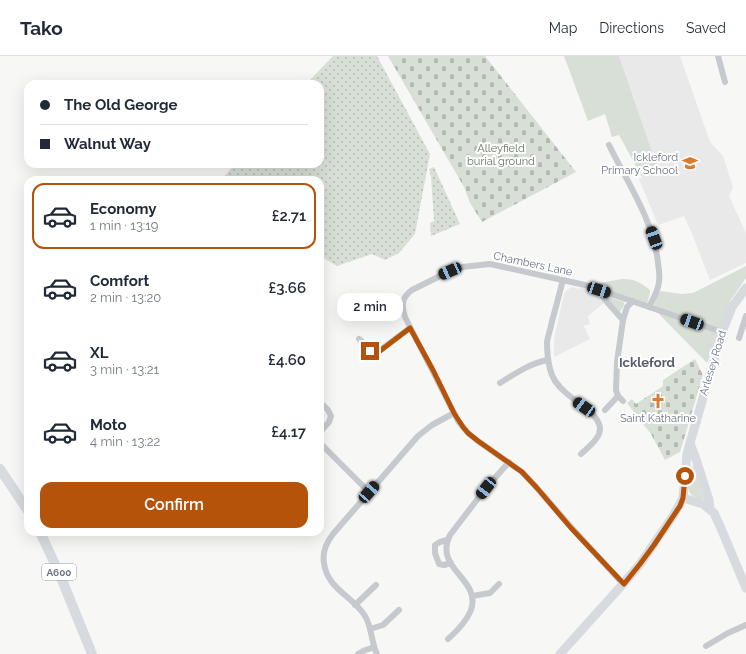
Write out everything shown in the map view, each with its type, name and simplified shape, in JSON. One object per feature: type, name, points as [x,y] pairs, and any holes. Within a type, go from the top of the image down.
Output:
[{"type":"main road","points":[[0,469],[24,505]]},
{"type":"main road","name":"A600","points":[[42,536],[60,575],[92,654]]},
{"type":"street","points":[[718,56],[725,82]]},
{"type":"street","points":[[609,145],[628,181],[650,229],[655,245],[659,281],[656,294],[649,307]]},
{"type":"street","name":"Chambers Lane","points":[[410,328],[402,308],[403,300],[408,293],[450,271],[490,264],[585,285],[722,332]]},
{"type":"street","points":[[563,280],[547,341],[548,360],[553,378],[561,389],[575,402],[592,413],[600,423],[600,431],[597,439],[581,454]]},
{"type":"street","name":"Arlesey Road","points":[[683,498],[687,454],[708,376],[722,332],[732,307],[746,288]]},
{"type":"street","points":[[599,290],[607,302],[623,320]]},
{"type":"street","points":[[623,401],[618,396],[616,390],[617,362],[623,320],[627,307],[633,301]]},
{"type":"street","points":[[739,338],[746,316]]},
{"type":"street","points":[[359,339],[370,351],[376,354],[410,328],[458,421],[468,433],[522,472],[571,528],[624,584]]},
{"type":"street","points":[[500,383],[531,364],[548,360]]},
{"type":"street","points":[[605,410],[618,396]]},
{"type":"street","points":[[324,406],[331,416],[329,422],[324,428]]},
{"type":"street","points":[[376,654],[370,629],[364,615],[332,582],[325,568],[325,547],[333,534],[418,436],[432,425],[454,413]]},
{"type":"street","points":[[690,443],[709,500],[710,509]]},
{"type":"street","points":[[324,447],[369,492]]},
{"type":"street","points":[[448,639],[469,614],[472,596],[468,586],[450,563],[446,554],[447,540],[486,488],[509,462]]},
{"type":"street","points":[[560,654],[624,584],[640,564],[662,534],[683,498],[703,504],[716,516],[743,573],[746,588]]},
{"type":"street","points":[[447,540],[435,545],[435,553],[439,564],[444,565],[450,563]]},
{"type":"street","points":[[472,596],[490,593],[499,584]]},
{"type":"street","points":[[355,605],[376,585]]},
{"type":"street","points":[[370,629],[383,625],[399,610]]},
{"type":"street","points":[[706,646],[728,633],[746,625]]},
{"type":"street","points":[[358,654],[374,647]]},
{"type":"shaded area","name":"Ickleford Primary School","points":[[619,56],[680,56],[710,142],[723,156],[733,187],[729,196],[746,233],[746,263],[710,280],[684,216],[658,225],[639,179],[658,169]]},
{"type":"shaded area","points":[[573,287],[579,289],[581,287],[594,292],[605,302],[588,316],[590,324],[584,326],[590,339],[554,357],[555,334],[564,294]]},
{"type":"green space","points":[[333,56],[377,56],[430,154],[415,234],[399,253],[385,260],[372,254],[337,266],[324,258],[324,176],[224,176],[232,168],[324,168],[324,80],[310,80]]},
{"type":"green space","name":"Alleyfield burial ground","points":[[388,56],[485,56],[576,172],[482,222],[470,203],[464,187]]},
{"type":"green space","points":[[564,56],[619,56],[658,169],[642,177],[619,135],[612,137],[605,114],[588,121]]},
{"type":"green space","points":[[434,167],[460,224],[431,236],[430,223],[434,221],[431,176],[429,169]]},
{"type":"green space","points":[[746,266],[746,278],[730,301],[707,363],[660,315],[654,306],[657,294],[660,291],[682,294],[693,293]]},
{"type":"green space","points":[[622,279],[637,282],[650,290],[647,304],[589,285]]},
{"type":"green space","points":[[607,296],[624,302],[620,312],[606,298]]},
{"type":"green space","points":[[695,359],[703,375],[680,452],[665,460],[651,434],[627,403],[632,399],[636,404],[663,386],[663,380]]},
{"type":"green space","points":[[693,466],[704,499],[696,498],[692,495],[688,488],[690,467]]},
{"type":"place","name":"Ickleford Primary School","points":[[690,163]]},
{"type":"place","name":"Saint Katharine","points":[[658,401]]},
{"type":"district","name":"Ickleford","points":[[647,362]]},
{"type":"route","points":[[370,351],[376,354],[410,328],[458,421],[468,433],[522,472],[571,528],[624,584],[654,545],[680,506],[683,498],[685,476]]}]
